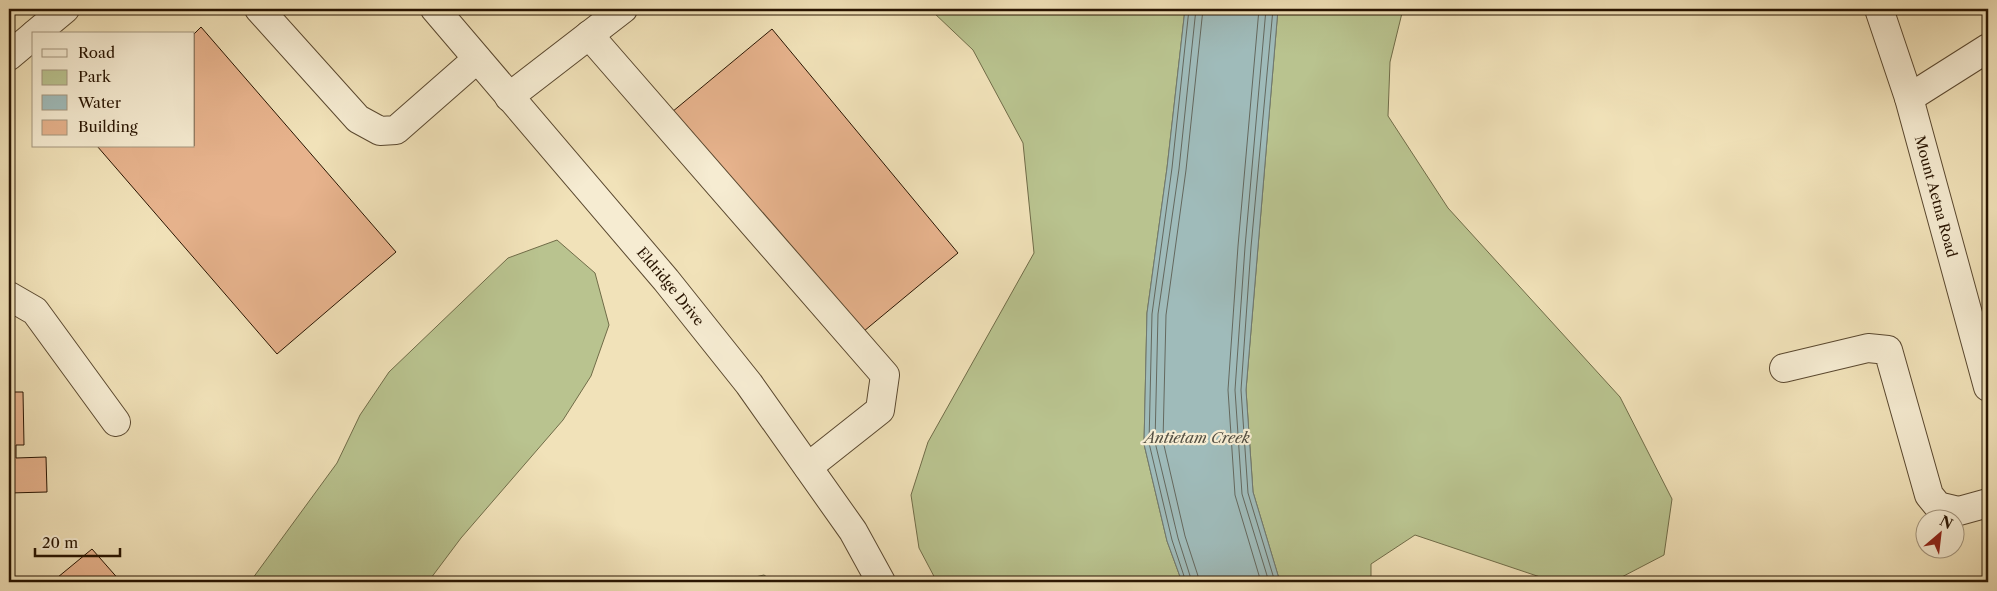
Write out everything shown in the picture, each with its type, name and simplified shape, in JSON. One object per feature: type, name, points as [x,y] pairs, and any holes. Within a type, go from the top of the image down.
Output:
[{"type":"street","points":[[36,32],[64,9]]},
{"type":"street","points":[[259,9],[358,119],[380,131],[396,130],[478,59]]},
{"type":"street","name":"Eldridge Drive","points":[[434,9],[666,280],[749,384],[853,531],[882,582]]},
{"type":"street","points":[[510,97],[623,9]]},
{"type":"street","name":"Mount Aetna Road","points":[[1880,9],[1909,98],[1988,387]]},
{"type":"street","points":[[589,35],[885,375],[880,410],[808,467]]},
{"type":"street","points":[[9,56],[32,36]]},
{"type":"street","points":[[1909,98],[1988,48]]},
{"type":"street","points":[[9,296],[34,311],[116,422]]},
{"type":"street","points":[[1784,368],[1868,348],[1888,350],[1930,495],[1938,506],[1959,511],[1988,503]]},
{"type":"green space","points":[[927,9],[1185,9],[1167,168],[1147,313],[1144,444],[1167,541],[1182,582],[937,582],[919,548],[911,495],[928,442],[1034,253],[1023,143],[973,50],[933,12]]},
{"type":"green space","points":[[1278,9],[1403,9],[1390,62],[1388,116],[1448,208],[1620,397],[1672,499],[1664,555],[1616,580],[1555,582],[1415,535],[1371,564],[1371,582],[1280,582],[1253,492],[1246,390]]},
{"type":"green space","points":[[557,240],[595,273],[609,325],[591,376],[563,420],[461,538],[428,582],[250,582],[337,463],[360,415],[389,372],[508,258]]},
{"type":"green space","points":[[764,575],[774,582],[733,582]]},
{"type":"water","name":"Antietam Creek","points":[[1185,9],[1278,9],[1246,390],[1253,492],[1280,582],[1182,582],[1167,541],[1144,444],[1147,313],[1167,168]]},
{"type":"building","points":[[201,27],[396,252],[277,354],[99,148],[195,148],[195,33]]},
{"type":"building","points":[[772,29],[958,253],[858,336],[672,112]]},
{"type":"building","points":[[9,392],[23,392],[24,445],[16,445],[16,458],[46,457],[47,492],[9,493]]},
{"type":"building","points":[[92,549],[121,582],[52,582]]}]
